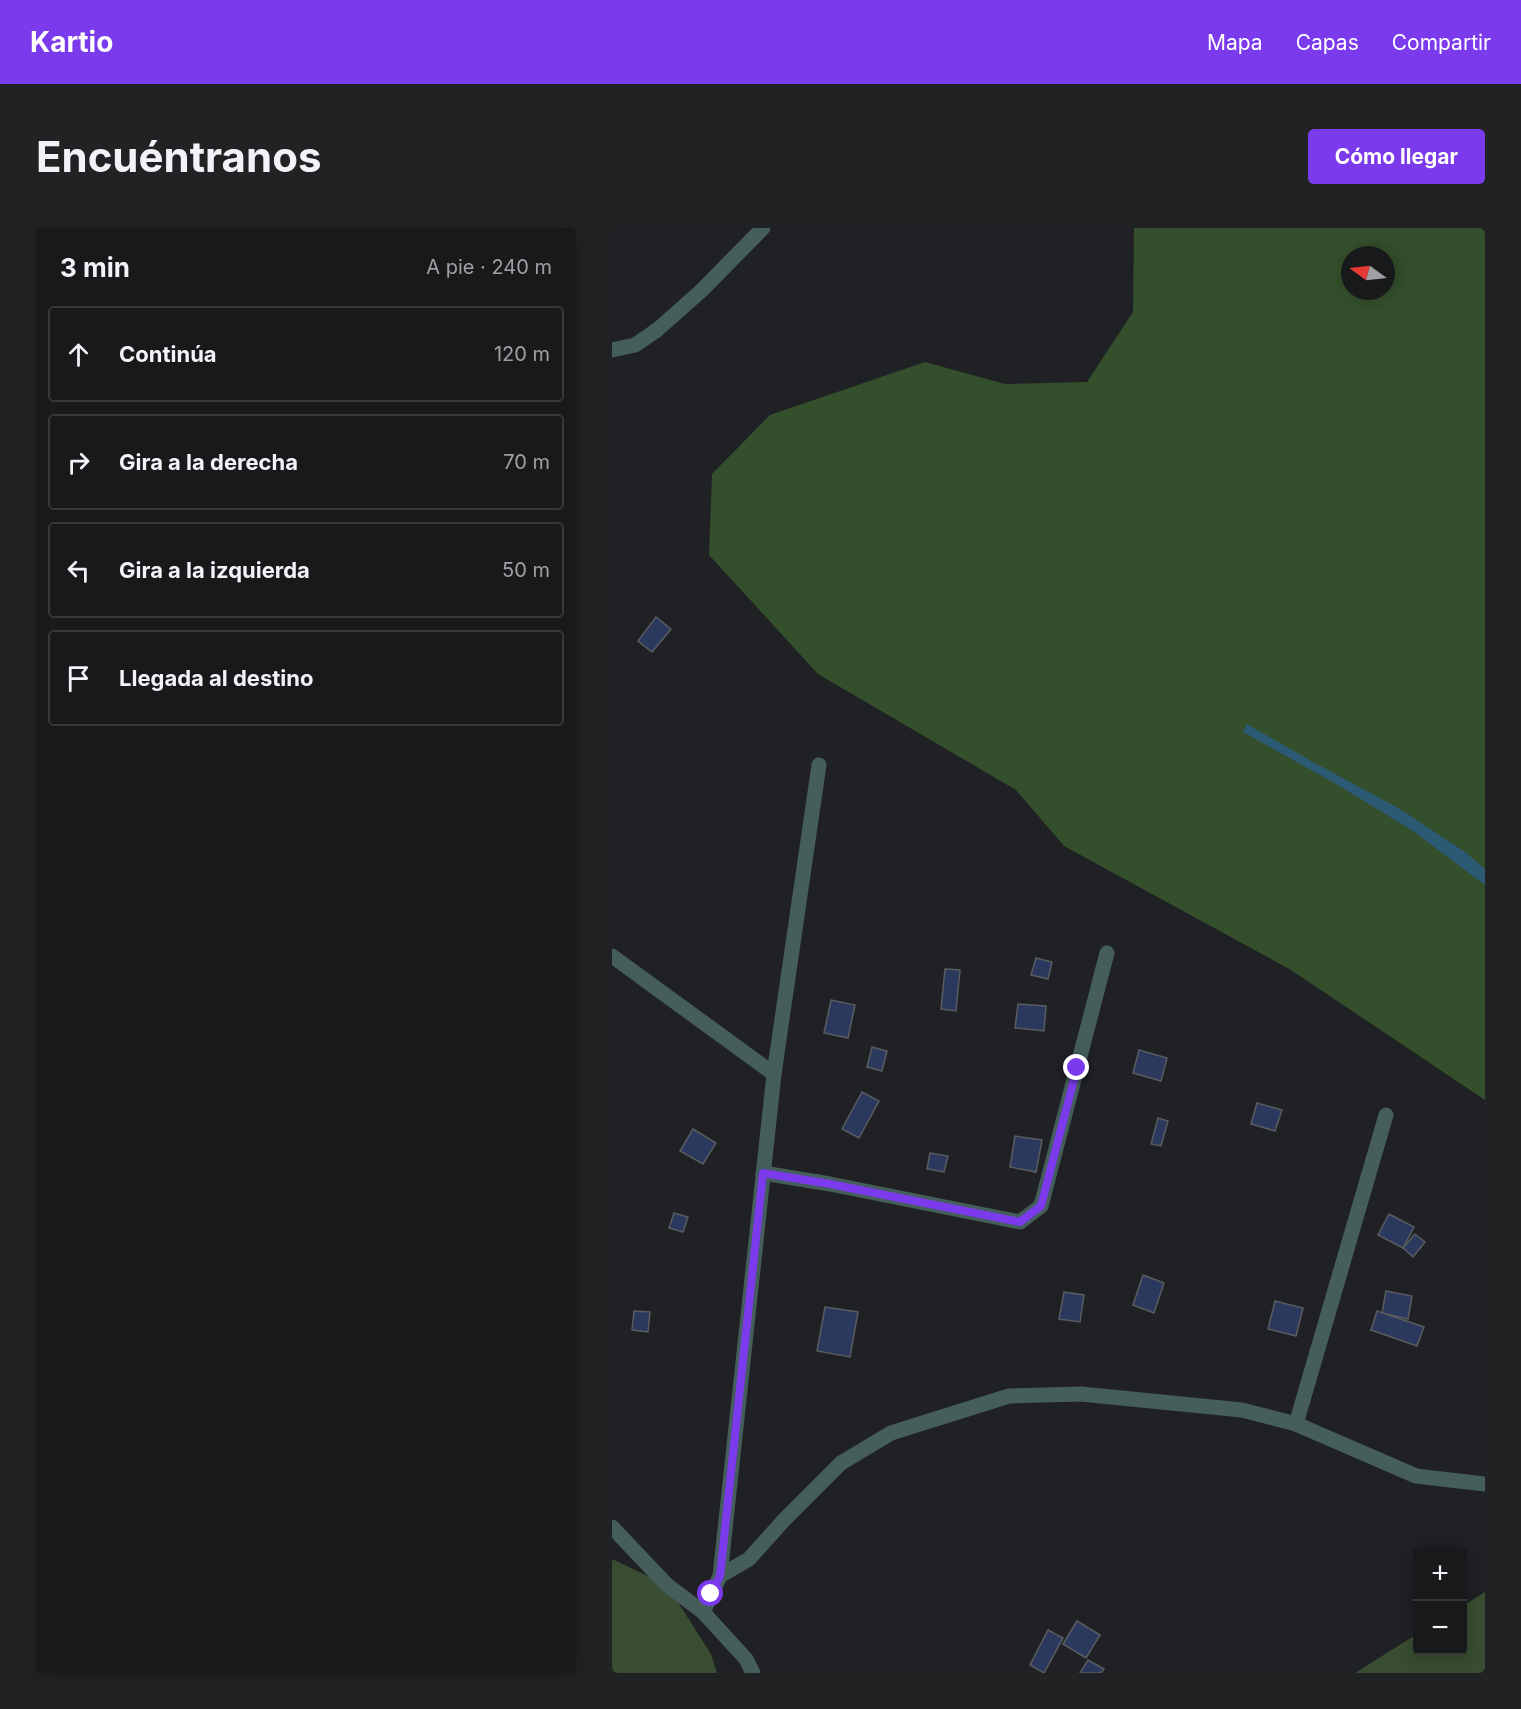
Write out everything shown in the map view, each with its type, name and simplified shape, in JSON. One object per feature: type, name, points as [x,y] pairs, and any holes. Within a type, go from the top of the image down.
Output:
[{"type":"street","points":[[612,350],[635,345],[657,330],[701,291],[763,228]]},
{"type":"street","points":[[703,1612],[720,1576],[774,1074],[819,765]]},
{"type":"street","points":[[763,1173],[841,1186],[1020,1222],[1041,1206],[1107,953]]},
{"type":"street","points":[[612,956],[774,1074]]},
{"type":"street","points":[[1296,1424],[1386,1115]]},
{"type":"street","points":[[720,1576],[749,1560],[784,1520],[841,1463],[891,1433],[1009,1396],[1093,1395],[1242,1410],[1296,1424],[1416,1476],[1485,1484]]},
{"type":"street","points":[[612,1527],[667,1585],[703,1612],[746,1659],[753,1673]]},
{"type":"green space","points":[[1134,228],[1485,228],[1485,1100],[1291,970],[1064,846],[1016,790],[818,674],[709,555],[712,474],[770,415],[925,362],[1005,384],[1087,382],[1133,312]]},
{"type":"green space","points":[[612,1559],[667,1585],[711,1654],[717,1673],[612,1673]]},
{"type":"green space","points":[[1485,1592],[1485,1673],[1355,1673],[1413,1637],[1413,1655],[1467,1655],[1467,1603]]},
{"type":"water","points":[[1247,724],[1400,809],[1465,852],[1485,869],[1485,885],[1413,831],[1338,785],[1243,732]]},
{"type":"building","points":[[656,617],[671,629],[652,652],[638,641]]},
{"type":"building","points":[[1036,958],[1052,962],[1048,979],[1031,975]]},
{"type":"building","points":[[945,969],[960,970],[956,1011],[941,1009]]},
{"type":"building","points":[[831,1000],[855,1005],[848,1038],[824,1033]]},
{"type":"building","points":[[1018,1004],[1046,1006],[1044,1031],[1015,1028]]},
{"type":"building","points":[[872,1047],[887,1051],[882,1071],[867,1067]]},
{"type":"building","points":[[1139,1050],[1167,1058],[1161,1081],[1133,1073]]},
{"type":"building","points":[[862,1092],[879,1101],[859,1138],[842,1129]]},
{"type":"building","points":[[1257,1103],[1282,1110],[1275,1131],[1251,1124]]},
{"type":"building","points":[[1158,1118],[1168,1121],[1161,1146],[1151,1144]]},
{"type":"building","points":[[693,1129],[716,1143],[703,1164],[680,1151]]},
{"type":"building","points":[[1015,1136],[1042,1140],[1036,1172],[1010,1167]]},
{"type":"building","points":[[930,1153],[948,1156],[944,1172],[927,1169]]},
{"type":"building","points":[[674,1213],[688,1217],[683,1232],[669,1228]]},
{"type":"building","points":[[1389,1214],[1414,1227],[1403,1248],[1378,1235]]},
{"type":"building","points":[[1415,1234],[1425,1242],[1413,1257],[1403,1248]]},
{"type":"building","points":[[1143,1275],[1164,1283],[1154,1313],[1133,1305]]},
{"type":"building","points":[[1386,1291],[1412,1296],[1408,1319],[1382,1313]]},
{"type":"building","points":[[1064,1292],[1084,1295],[1080,1322],[1059,1319]]},
{"type":"building","points":[[1275,1301],[1303,1308],[1296,1336],[1268,1329]]},
{"type":"building","points":[[825,1307],[858,1312],[850,1357],[817,1351]]},
{"type":"building","points":[[634,1311],[650,1312],[648,1332],[632,1330]]},
{"type":"building","points":[[1377,1311],[1424,1327],[1417,1346],[1371,1330]]},
{"type":"building","points":[[1077,1621],[1100,1635],[1086,1658],[1063,1644]]},
{"type":"building","points":[[1048,1630],[1063,1638],[1044,1673],[1030,1665]]},
{"type":"building","points":[[1088,1660],[1104,1669],[1101,1673],[1080,1673]]},
{"type":"route","points":[[711,1594],[720,1576],[763,1173],[1020,1222],[1041,1206],[1077,1068]]}]
